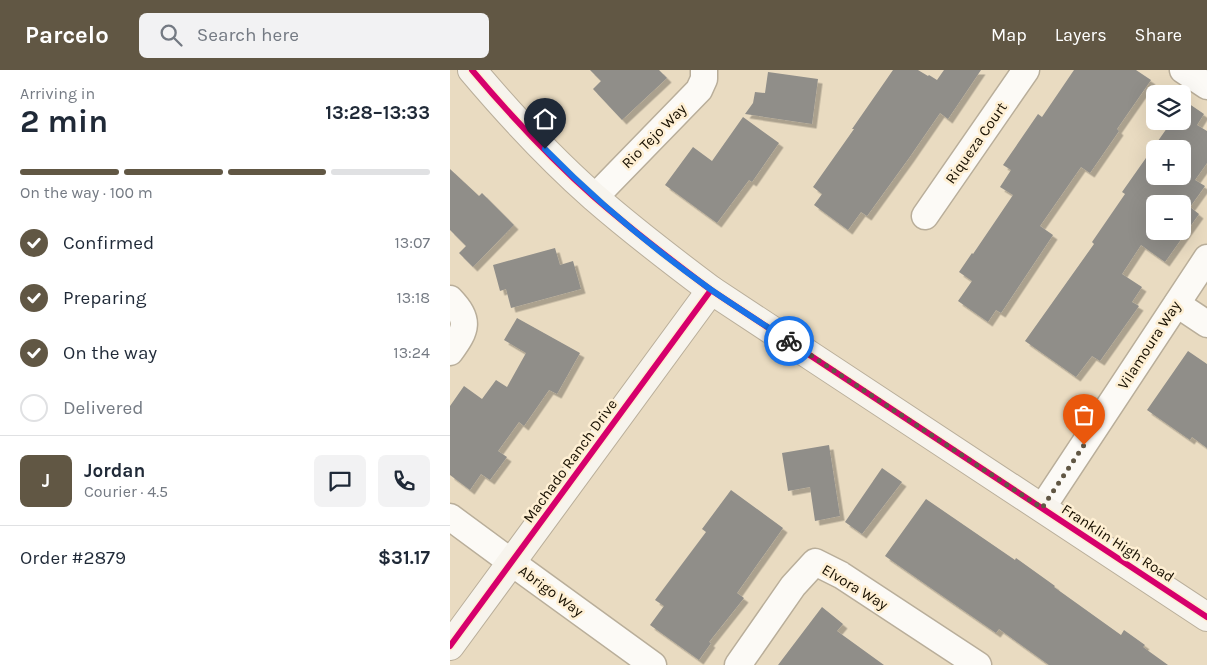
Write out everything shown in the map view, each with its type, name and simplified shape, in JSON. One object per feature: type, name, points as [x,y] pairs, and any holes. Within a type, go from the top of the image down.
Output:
[{"type":"street","name":"Franklin High Road","points":[[472,70],[505,109],[594,197],[663,254],[711,290],[1207,617]]},
{"type":"street","name":"Rio Tejo Way","points":[[594,197],[699,90],[704,79],[704,70]]},
{"type":"street","name":"Riqueza Court","points":[[925,216],[1026,70]]},
{"type":"street","points":[[1183,70],[1207,86]]},
{"type":"street","name":"Vilamoura Way","points":[[1042,508],[1207,258]]},
{"type":"street","name":"Machado Ranch Drive","points":[[450,646],[711,290]]},
{"type":"street","points":[[450,299],[460,309],[465,320],[461,337],[450,352]]},
{"type":"street","points":[[1177,304],[1207,324]]},
{"type":"street","name":"Abrigo Way","points":[[450,517],[653,665]]},
{"type":"street","name":"Elvora Way","points":[[738,665],[793,586],[815,562],[841,574],[978,665]]},
{"type":"building","points":[[590,70],[659,70],[667,78],[622,120],[593,89],[601,81]]},
{"type":"building","points":[[893,70],[918,70],[937,80],[944,70],[981,70],[948,119],[940,113],[867,216],[861,212],[848,230],[814,205],[822,194],[813,187]]},
{"type":"building","points":[[1074,70],[1136,70],[1151,80],[1117,129],[1119,131],[1090,173],[1081,167],[1040,226],[1053,235],[1001,313],[996,310],[988,322],[958,301],[972,281],[959,272],[1013,195],[1000,187],[1011,170],[1003,165],[1038,114],[1042,117]]},
{"type":"building","points":[[768,72],[818,79],[812,124],[745,114],[753,103],[755,92],[765,93]]},
{"type":"building","points":[[1191,105],[1204,114],[1197,125],[1207,131],[1207,163],[1195,180],[1205,186],[1191,206],[1191,195],[1146,195],[1146,240],[1181,240],[1165,262],[1141,245],[1122,274],[1142,287],[1132,302],[1139,306],[1100,361],[1092,356],[1076,377],[1025,341],[1094,244],[1092,242],[1125,194],[1122,192],[1146,158],[1146,185],[1191,185],[1191,140],[1159,140],[1166,130],[1191,130]]},
{"type":"building","points":[[743,117],[779,143],[752,182],[749,180],[717,223],[665,185],[693,147],[712,161]]},
{"type":"building","points":[[450,169],[479,196],[482,193],[514,225],[473,267],[459,253],[466,246],[450,230]]},
{"type":"building","points":[[1191,208],[1199,214],[1191,225]]},
{"type":"building","points":[[555,248],[560,265],[573,261],[581,289],[511,308],[506,289],[500,291],[493,265]]},
{"type":"building","points":[[517,318],[580,353],[557,394],[549,390],[524,426],[519,422],[498,451],[507,457],[490,480],[481,474],[470,490],[450,475],[450,406],[464,386],[482,399],[496,380],[507,387],[526,353],[504,340]]},
{"type":"building","points":[[1188,351],[1207,364],[1207,448],[1192,437],[1190,440],[1147,410]]},
{"type":"building","points":[[829,445],[840,516],[815,521],[810,487],[788,491],[782,453]]},
{"type":"building","points":[[882,468],[902,482],[862,534],[845,522]]},
{"type":"building","points":[[731,490],[783,528],[737,593],[744,598],[709,642],[711,643],[699,660],[650,625],[664,606],[655,600],[706,532],[702,529]]},
{"type":"building","points":[[926,499],[1015,560],[1016,558],[1121,635],[1124,630],[1168,665],[1049,665],[999,629],[996,633],[885,556]]},
{"type":"building","points":[[822,607],[843,624],[837,631],[884,665],[778,665]]},
{"type":"cycle path","points":[[472,70],[531,136],[578,182],[637,233],[711,290],[1207,617]]},
{"type":"cycle path","points":[[450,646],[711,290]]},
{"type":"way so far","points":[[789,341],[1042,508],[1084,445]]},
{"type":"route","points":[[545,149],[594,197],[663,254],[711,290],[789,341]]}]
